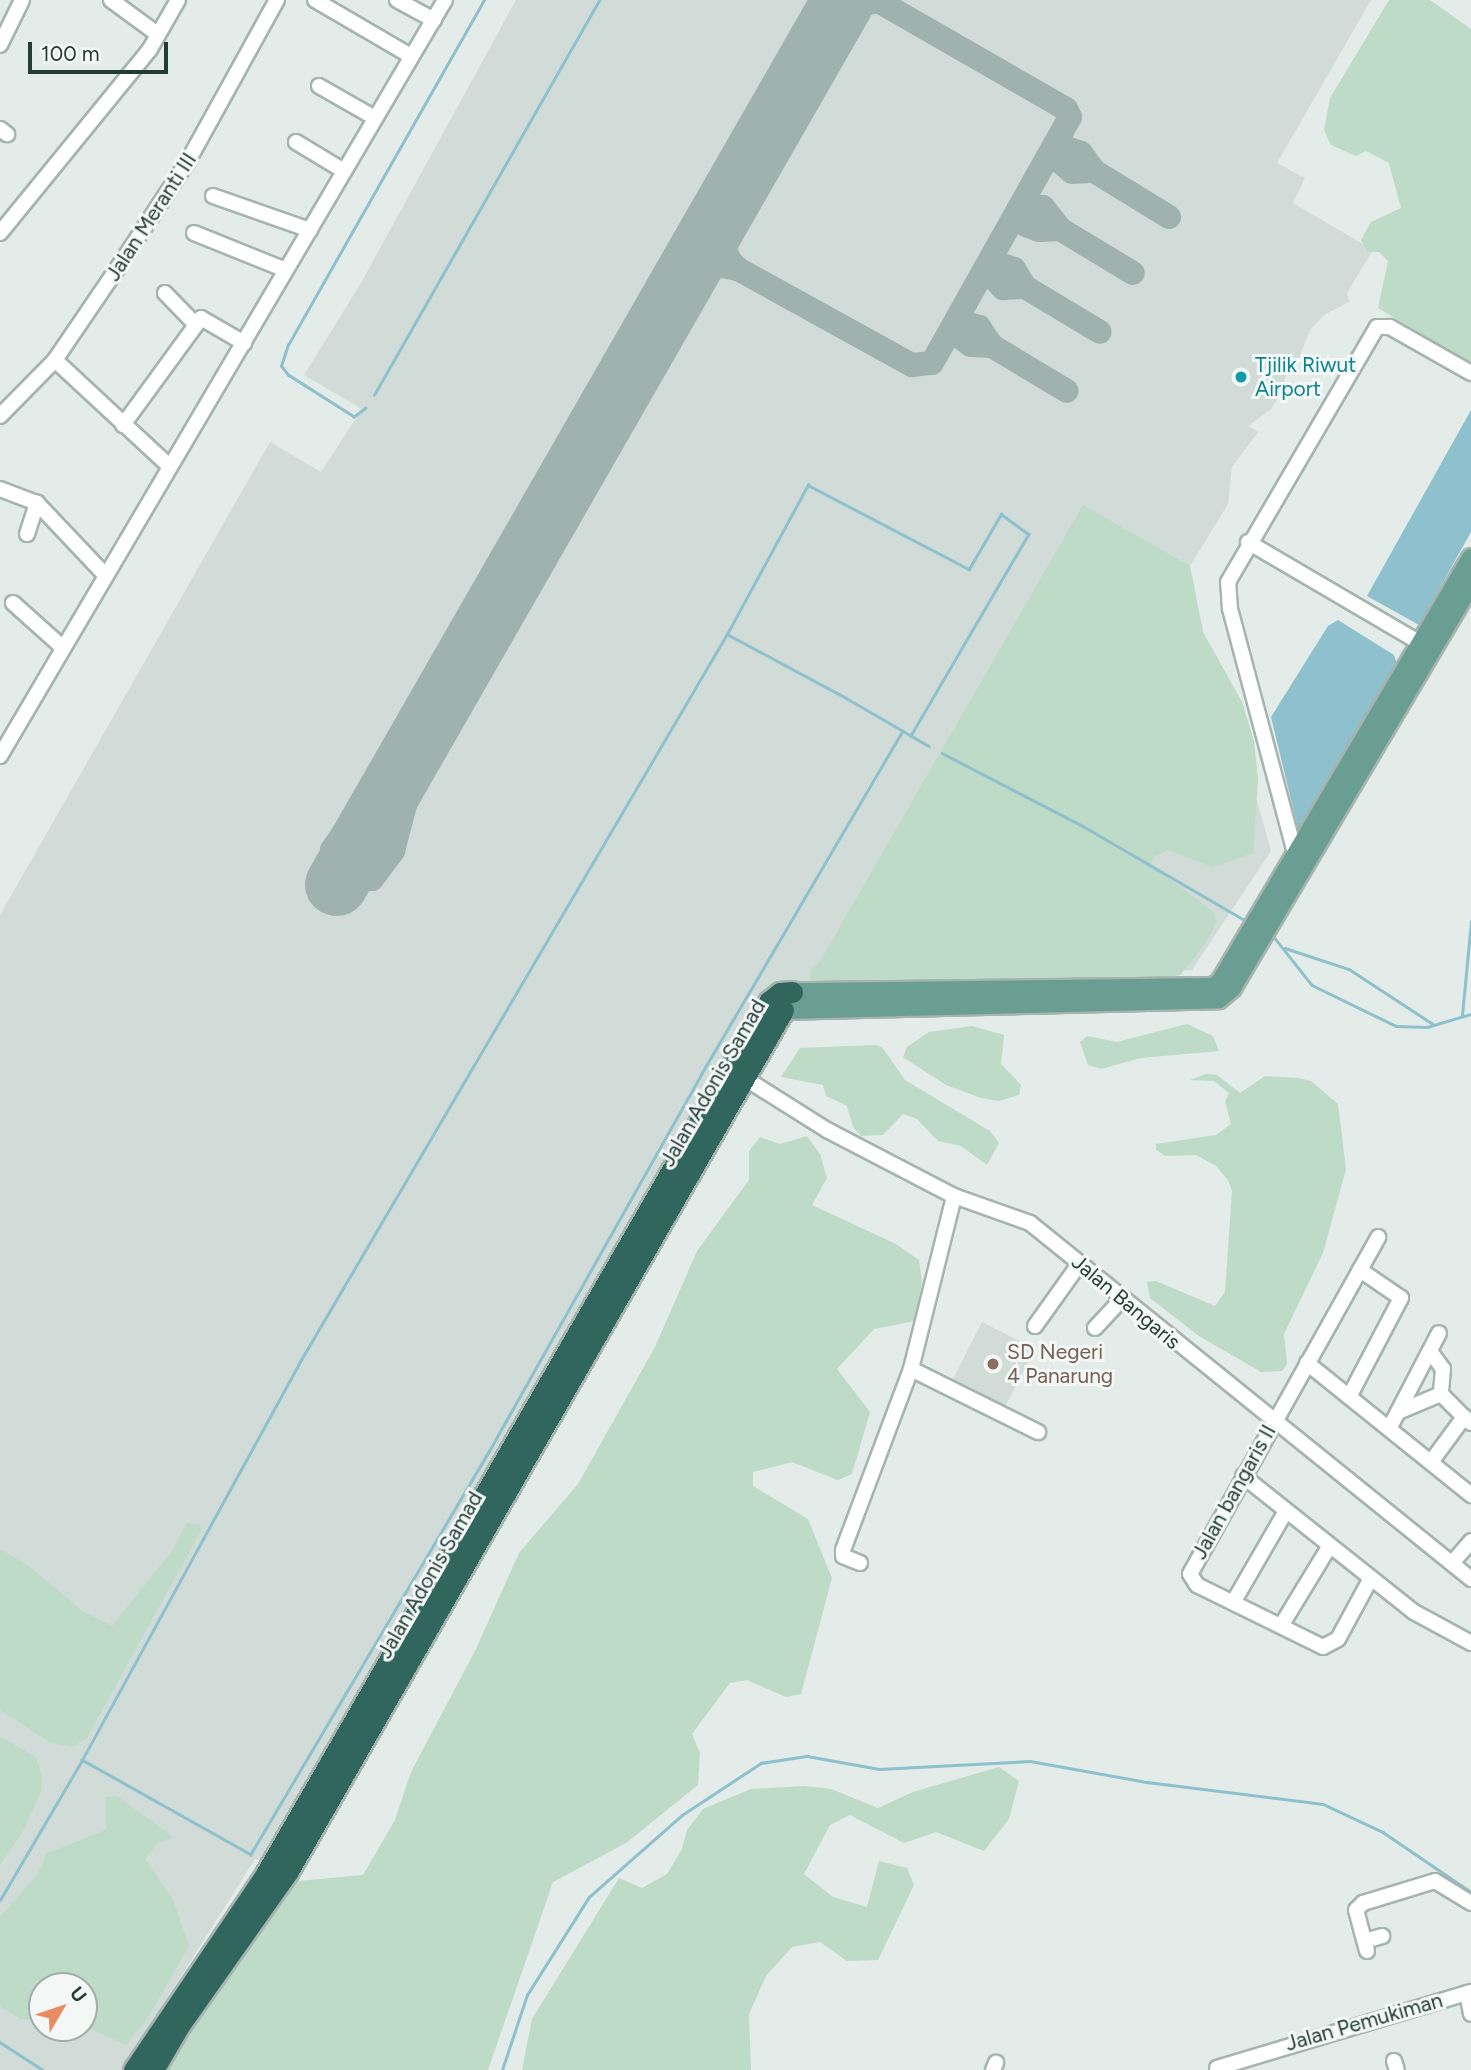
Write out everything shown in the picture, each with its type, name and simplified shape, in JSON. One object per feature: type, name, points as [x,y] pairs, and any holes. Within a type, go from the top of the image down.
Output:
[{"type":"highway","name":"Jalan Adonis Samad","points":[[153,2070],[641,1240],[769,1002],[780,993],[788,1001],[747,1079],[641,1240]]},
{"type":"highway","name":"Jalan Adonis Samad","points":[[134,2070],[220,1956]]},
{"type":"main road","points":[[788,1001],[1207,989],[1221,981],[1268,915],[1471,558]]},
{"type":"main road","points":[[1302,857],[1471,584]]},
{"type":"street","points":[[0,45],[22,0]]},
{"type":"street","points":[[111,0],[156,33]]},
{"type":"street","points":[[0,233],[154,43],[156,33],[178,0]]},
{"type":"street","name":"Jalan Meranti III","points":[[0,416],[55,360],[188,161],[277,0]]},
{"type":"street","points":[[315,0],[411,56]]},
{"type":"street","points":[[397,0],[434,20]]},
{"type":"street","points":[[3,749],[445,0]]},
{"type":"street","points":[[319,86],[375,118]]},
{"type":"street","points":[[296,142],[344,172]]},
{"type":"street","points":[[213,196],[310,230]]},
{"type":"street","points":[[194,233],[286,270]]},
{"type":"street","points":[[165,293],[195,324]]},
{"type":"street","points":[[122,425],[195,324],[205,317],[244,343]]},
{"type":"street","points":[[1302,857],[1227,590],[1248,542],[1377,327],[1390,327],[1471,373]]},
{"type":"street","points":[[55,360],[169,466]]},
{"type":"street","points":[[0,489],[37,503],[105,575]]},
{"type":"street","points":[[27,534],[37,503]]},
{"type":"street","points":[[1248,542],[1422,643]]},
{"type":"street","points":[[13,603],[62,647]]},
{"type":"street","name":"Jalan Bangaris","points":[[747,1079],[827,1130],[954,1196],[1023,1219],[1272,1423],[1453,1562],[1471,1579]]},
{"type":"street","points":[[860,1563],[843,1556],[843,1550],[911,1368],[954,1196]]},
{"type":"street","name":"Jalan bangaris II","points":[[1371,1578],[1331,1645],[1323,1647],[1197,1585],[1190,1574],[1378,1237]]},
{"type":"street","points":[[1035,1326],[1080,1263]]},
{"type":"street","points":[[1349,1397],[1401,1297],[1360,1270]]},
{"type":"street","points":[[1095,1328],[1121,1300]]},
{"type":"street","points":[[1389,1429],[1439,1333]]},
{"type":"street","points":[[1430,1351],[1443,1369],[1441,1394]]},
{"type":"street","points":[[1307,1363],[1471,1495]]},
{"type":"street","points":[[911,1368],[1038,1432]]},
{"type":"street","points":[[1398,1412],[1441,1394]]},
{"type":"street","points":[[1430,1462],[1468,1420],[1441,1394]]},
{"type":"street","points":[[1243,1476],[1414,1612],[1471,1643]]},
{"type":"street","points":[[1234,1601],[1286,1511]]},
{"type":"street","points":[[1453,1562],[1471,1541]]},
{"type":"street","points":[[1281,1626],[1329,1546]]},
{"type":"street","points":[[1382,1936],[1366,1946],[1356,1910],[1363,1903],[1435,1881],[1471,1903]]},
{"type":"street","points":[[1469,1993],[1471,2014]]},
{"type":"street","name":"Jalan Pemukiman","points":[[1217,2068],[1469,1993]]},
{"type":"shaded area","points":[[516,0],[1371,0],[1277,163],[1305,178],[1293,203],[1373,250],[1347,293],[1349,302],[1324,315],[1310,330],[1297,363],[1290,360],[1281,393],[1271,409],[1248,426],[1258,432],[1232,467],[1228,504],[1190,566],[1203,632],[1234,719],[1271,851],[1192,970],[768,992],[266,1862],[255,1859],[122,2070],[0,2070],[0,915],[270,442],[321,472],[362,409],[304,375],[361,283]]},
{"type":"shaded area","name":"SD Negeri 4 Panarung","points":[[982,1322],[1035,1349],[1006,1406],[953,1379]]},
{"type":"green space","points":[[1389,0],[1430,0],[1471,29],[1471,364],[1378,308],[1388,261],[1379,252],[1368,252],[1361,240],[1371,222],[1401,208],[1389,163],[1366,151],[1356,156],[1331,145],[1324,130],[1330,98]]},
{"type":"green space","points":[[1083,505],[1190,566],[1203,632],[1242,702],[1254,741],[1258,779],[1253,853],[1213,867],[1168,850],[1154,857],[1151,865],[1215,913],[1216,923],[1206,943],[1180,975],[1143,983],[814,986],[809,981],[811,968],[819,963]]},
{"type":"green space","points":[[1187,1024],[1213,1036],[1219,1051],[1141,1058],[1101,1069],[1088,1065],[1080,1042],[1087,1036],[1117,1042]]},
{"type":"green space","points":[[972,1026],[1004,1035],[1001,1064],[1021,1085],[1019,1095],[999,1101],[981,1098],[946,1085],[903,1057],[907,1047],[929,1032]]},
{"type":"green space","points":[[882,1047],[905,1080],[990,1131],[999,1143],[987,1165],[961,1146],[938,1141],[917,1119],[903,1114],[883,1135],[861,1136],[853,1127],[847,1106],[826,1096],[823,1085],[781,1077],[800,1048]]},
{"type":"green space","points":[[1206,1074],[1217,1075],[1240,1093],[1265,1076],[1298,1078],[1311,1081],[1338,1104],[1346,1169],[1323,1253],[1284,1334],[1287,1364],[1282,1371],[1261,1372],[1199,1336],[1150,1298],[1147,1282],[1156,1281],[1215,1306],[1225,1292],[1232,1191],[1228,1180],[1216,1166],[1196,1155],[1166,1156],[1156,1150],[1156,1144],[1216,1135],[1231,1124],[1225,1102],[1229,1093],[1214,1081],[1190,1080]]},
{"type":"green space","points":[[807,1136],[820,1154],[827,1178],[812,1205],[896,1244],[919,1260],[922,1282],[915,1321],[874,1329],[837,1369],[870,1412],[852,1474],[838,1480],[792,1462],[753,1472],[753,1486],[808,1519],[832,1578],[801,1694],[786,1697],[747,1680],[730,1683],[692,1734],[700,1753],[698,1785],[626,1843],[553,1882],[488,2070],[163,2070],[200,2005],[240,1957],[287,1882],[363,1875],[395,1820],[411,1772],[476,1649],[519,1553],[578,1484],[655,1347],[697,1251],[749,1180],[749,1151],[760,1137],[780,1144]]},
{"type":"green space","points":[[187,1523],[199,1524],[202,1529],[87,1738],[72,1747],[51,1743],[0,1710],[0,1549],[29,1566],[82,1611],[112,1626],[172,1551]]},
{"type":"green space","points":[[0,1737],[36,1757],[42,1778],[41,1792],[22,1833],[0,1865]]},
{"type":"green space","points":[[999,1767],[1019,1781],[1009,1819],[984,1851],[936,1832],[904,1843],[850,1815],[830,1825],[804,1874],[833,1897],[867,1907],[879,1861],[907,1868],[914,1885],[878,1960],[847,1961],[820,1942],[792,1947],[766,1976],[749,2014],[751,2070],[522,2070],[532,2019],[619,1878],[642,1888],[667,1874],[682,1849],[687,1830],[703,1809],[751,1789],[804,1786],[831,1789],[878,1808],[913,1792]]},
{"type":"green space","points":[[117,1796],[173,1837],[157,1844],[145,1859],[173,1900],[189,1946],[148,2018],[126,2045],[98,2032],[98,1972],[28,1972],[28,2020],[21,2019],[0,2006],[0,1917],[38,1874],[46,1854],[106,1830],[106,1797]]},
{"type":"water","points":[[1471,410],[1471,532],[1419,625],[1367,596]]},
{"type":"water","points":[[1338,620],[1394,655],[1397,664],[1298,829],[1271,717],[1328,626]]},
{"type":"waterway","points":[[366,408],[354,417],[288,375],[281,366],[288,345],[484,0]]},
{"type":"waterway","points":[[374,395],[599,0]]},
{"type":"waterway","points":[[727,634],[808,485],[969,569],[1001,514],[1029,534],[911,736]]},
{"type":"waterway","points":[[903,731],[702,1074],[489,1452],[251,1855],[82,1760],[298,1365],[727,634],[841,695],[929,746]]},
{"type":"waterway","points":[[942,753],[1083,826],[1246,921]]},
{"type":"waterway","points":[[1462,1015],[1471,921]]},
{"type":"waterway","points":[[1274,937],[1312,985],[1396,1026],[1427,1027],[1471,1014]]},
{"type":"waterway","points":[[1285,948],[1349,969],[1433,1024]]},
{"type":"waterway","points":[[502,2070],[527,1995],[589,1897],[682,1815],[761,1763],[807,1756],[879,1769],[1030,1761],[1147,1782],[1323,1804],[1383,1832],[1471,1892]]},
{"type":"waterway","points":[[0,1900],[82,1760]]},
{"type":"waterway","points":[[0,2042],[43,2070]]},
{"type":"taxiway","points":[[678,287],[697,270],[715,265],[738,269],[912,365],[932,363],[1070,117],[1066,109],[878,1],[849,7],[837,16],[783,105]]},
{"type":"taxiway","points":[[1058,145],[1081,153],[1094,171],[1169,217]]},
{"type":"taxiway","points":[[1052,155],[1072,172],[1094,171]]},
{"type":"taxiway","points":[[727,202],[717,232],[730,261],[738,269]]},
{"type":"taxiway","points":[[1023,205],[1043,207],[1060,229],[1133,273]]},
{"type":"taxiway","points":[[1019,213],[1026,225],[1039,230],[1060,229]]},
{"type":"taxiway","points":[[991,261],[1014,269],[1025,287],[1100,332]]},
{"type":"taxiway","points":[[986,270],[1003,288],[1025,287]]},
{"type":"taxiway","points":[[957,321],[979,327],[992,346],[1067,391]]},
{"type":"taxiway","points":[[951,330],[971,345],[992,346]]},
{"type":"taxiway","points":[[366,831],[343,834],[332,850],[331,864],[345,880],[372,879],[393,851],[425,729]]},
{"type":"runway","points":[[336,884],[843,0]]},
{"type":"place","name":"Tjilik Riwut Airport","points":[[1241,377]]},
{"type":"place","name":"SD Negeri 4 Panarung","points":[[993,1364]]}]
